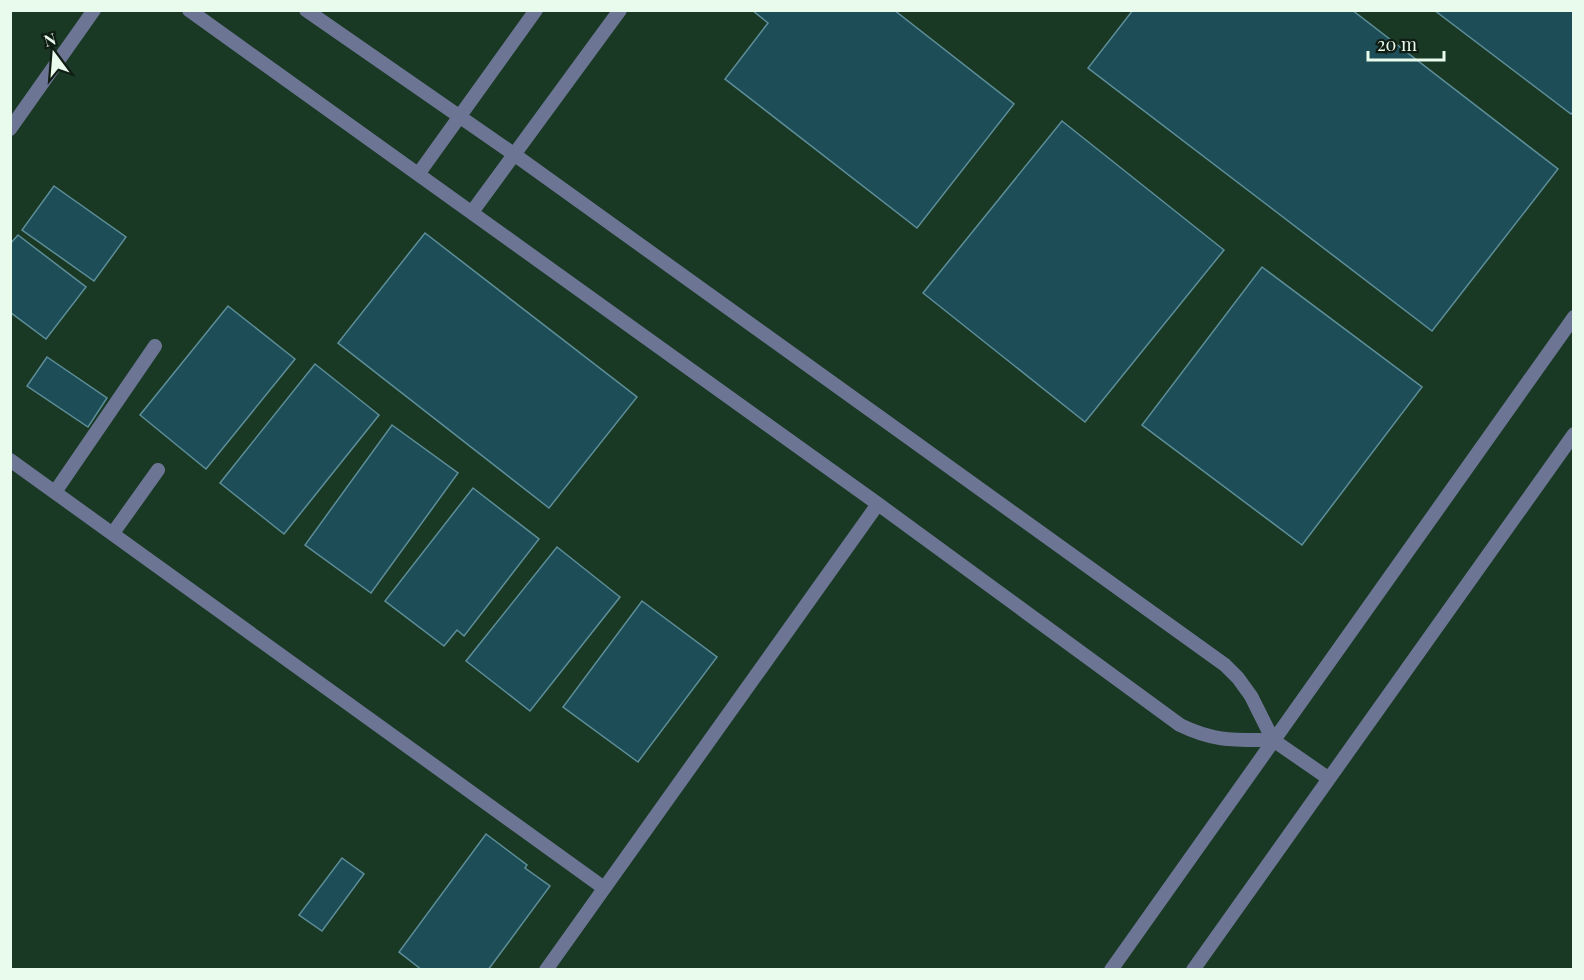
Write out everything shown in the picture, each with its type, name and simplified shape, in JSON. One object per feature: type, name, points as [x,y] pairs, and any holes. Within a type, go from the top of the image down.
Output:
[{"type":"lane","points":[[10,129],[93,10]]},
{"type":"lane","points":[[189,10],[878,504],[1180,724],[1197,733],[1218,739],[1273,740]]},
{"type":"lane","points":[[306,10],[515,156],[1225,665],[1251,696],[1273,740],[1328,778]]},
{"type":"lane","points":[[418,173],[536,10]]},
{"type":"lane","points":[[472,212],[620,10]]},
{"type":"lane","points":[[1111,969],[1574,317]]},
{"type":"lane","points":[[55,492],[155,346]]},
{"type":"lane","points":[[1193,969],[1574,434]]},
{"type":"lane","points":[[10,460],[604,888]]},
{"type":"lane","points":[[113,533],[158,470]]},
{"type":"lane","points":[[546,969],[878,504]]},
{"type":"building","points":[[752,10],[894,10],[1014,104],[917,228],[725,79],[768,23]]},
{"type":"building","points":[[1133,10],[1352,10],[1558,169],[1432,331],[1088,68]]},
{"type":"building","points":[[1434,10],[1574,10],[1574,111],[1571,114]]},
{"type":"building","points":[[1062,121],[1224,250],[1085,422],[923,293]]},
{"type":"building","points":[[54,186],[126,237],[94,281],[22,230]]},
{"type":"building","points":[[425,233],[637,397],[549,508],[338,343]]},
{"type":"building","points":[[18,235],[86,287],[46,339],[10,312],[10,244]]},
{"type":"building","points":[[1262,267],[1422,387],[1302,545],[1142,425]]},
{"type":"building","points":[[228,306],[295,359],[206,469],[140,415]]},
{"type":"building","points":[[47,357],[107,398],[88,427],[27,386]]},
{"type":"building","points":[[315,364],[379,415],[284,534],[220,483]]},
{"type":"building","points":[[392,425],[458,473],[371,593],[305,545]]},
{"type":"building","points":[[473,488],[539,539],[464,636],[457,630],[444,646],[385,601]]},
{"type":"building","points":[[557,547],[620,597],[530,711],[466,661]]},
{"type":"building","points":[[642,601],[717,657],[638,762],[563,707]]},
{"type":"building","points":[[486,834],[550,886],[488,970],[422,970],[399,952]]},
{"type":"building","points":[[342,858],[364,874],[322,931],[299,915]]}]
